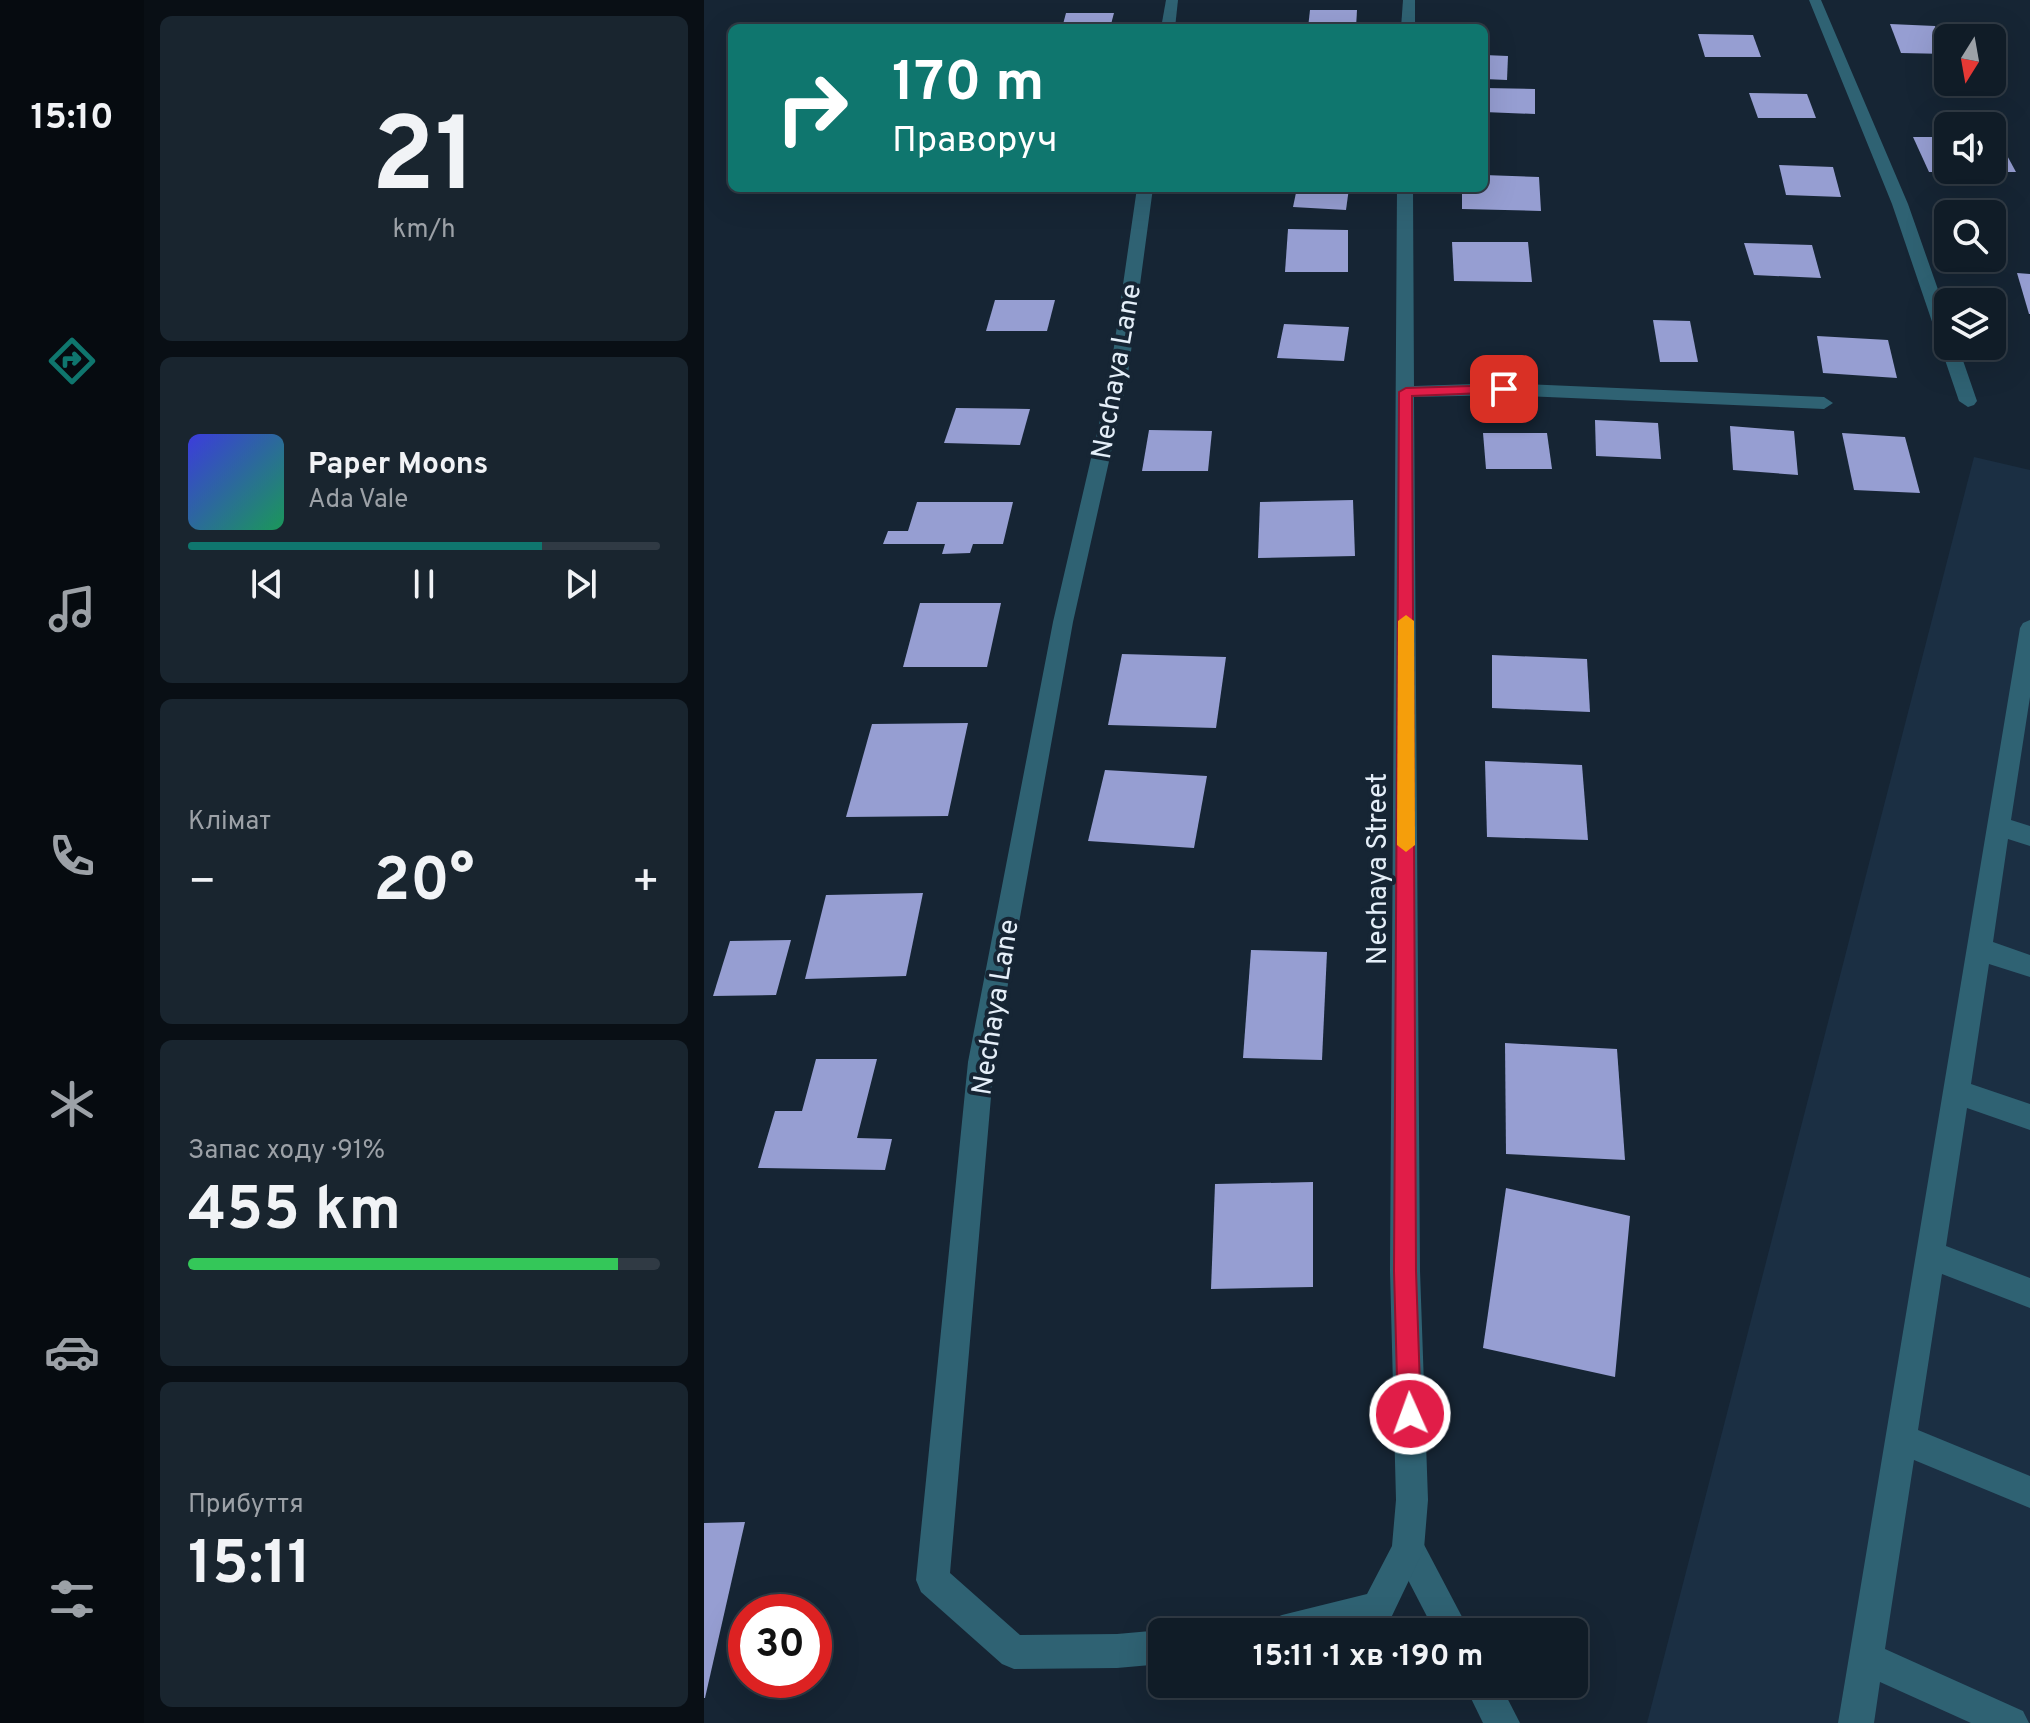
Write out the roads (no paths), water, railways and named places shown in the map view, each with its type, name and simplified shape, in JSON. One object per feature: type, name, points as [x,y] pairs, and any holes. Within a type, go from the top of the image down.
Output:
[{"type":"street","points":[[1169,24],[1172,0]]},
{"type":"street","points":[[1408,24],[1409,0]]},
{"type":"street","points":[[1815,0],[1900,204],[1934,303]]},
{"type":"street","name":"Nechaya Lane","points":[[1144,192],[1118,381],[1063,622],[981,1062],[933,1580],[1014,1652],[1148,1648]]},
{"type":"street","name":"Nechaya Street","points":[[1405,192],[1405,1271],[1412,1500],[1408,1549]]},
{"type":"street","points":[[1954,360],[1968,401]]},
{"type":"street","points":[[1406,392],[1504,389],[1824,403]]},
{"type":"street","points":[[1856,1723],[1999,826],[2023,722],[2030,628]]},
{"type":"street","points":[[1999,826],[2030,836]]},
{"type":"street","points":[[1979,949],[2030,966]]},
{"type":"street","points":[[1956,1091],[2030,1117]]},
{"type":"street","points":[[1931,1255],[2030,1293]]},
{"type":"street","points":[[1901,1439],[2030,1492]]},
{"type":"street","points":[[1338,1618],[1378,1608],[1408,1549]]},
{"type":"street","points":[[1408,1549],[1445,1618]]},
{"type":"street","points":[[1867,1659],[2011,1723]]},
{"type":"street","points":[[1489,1698],[1502,1723]]}]
